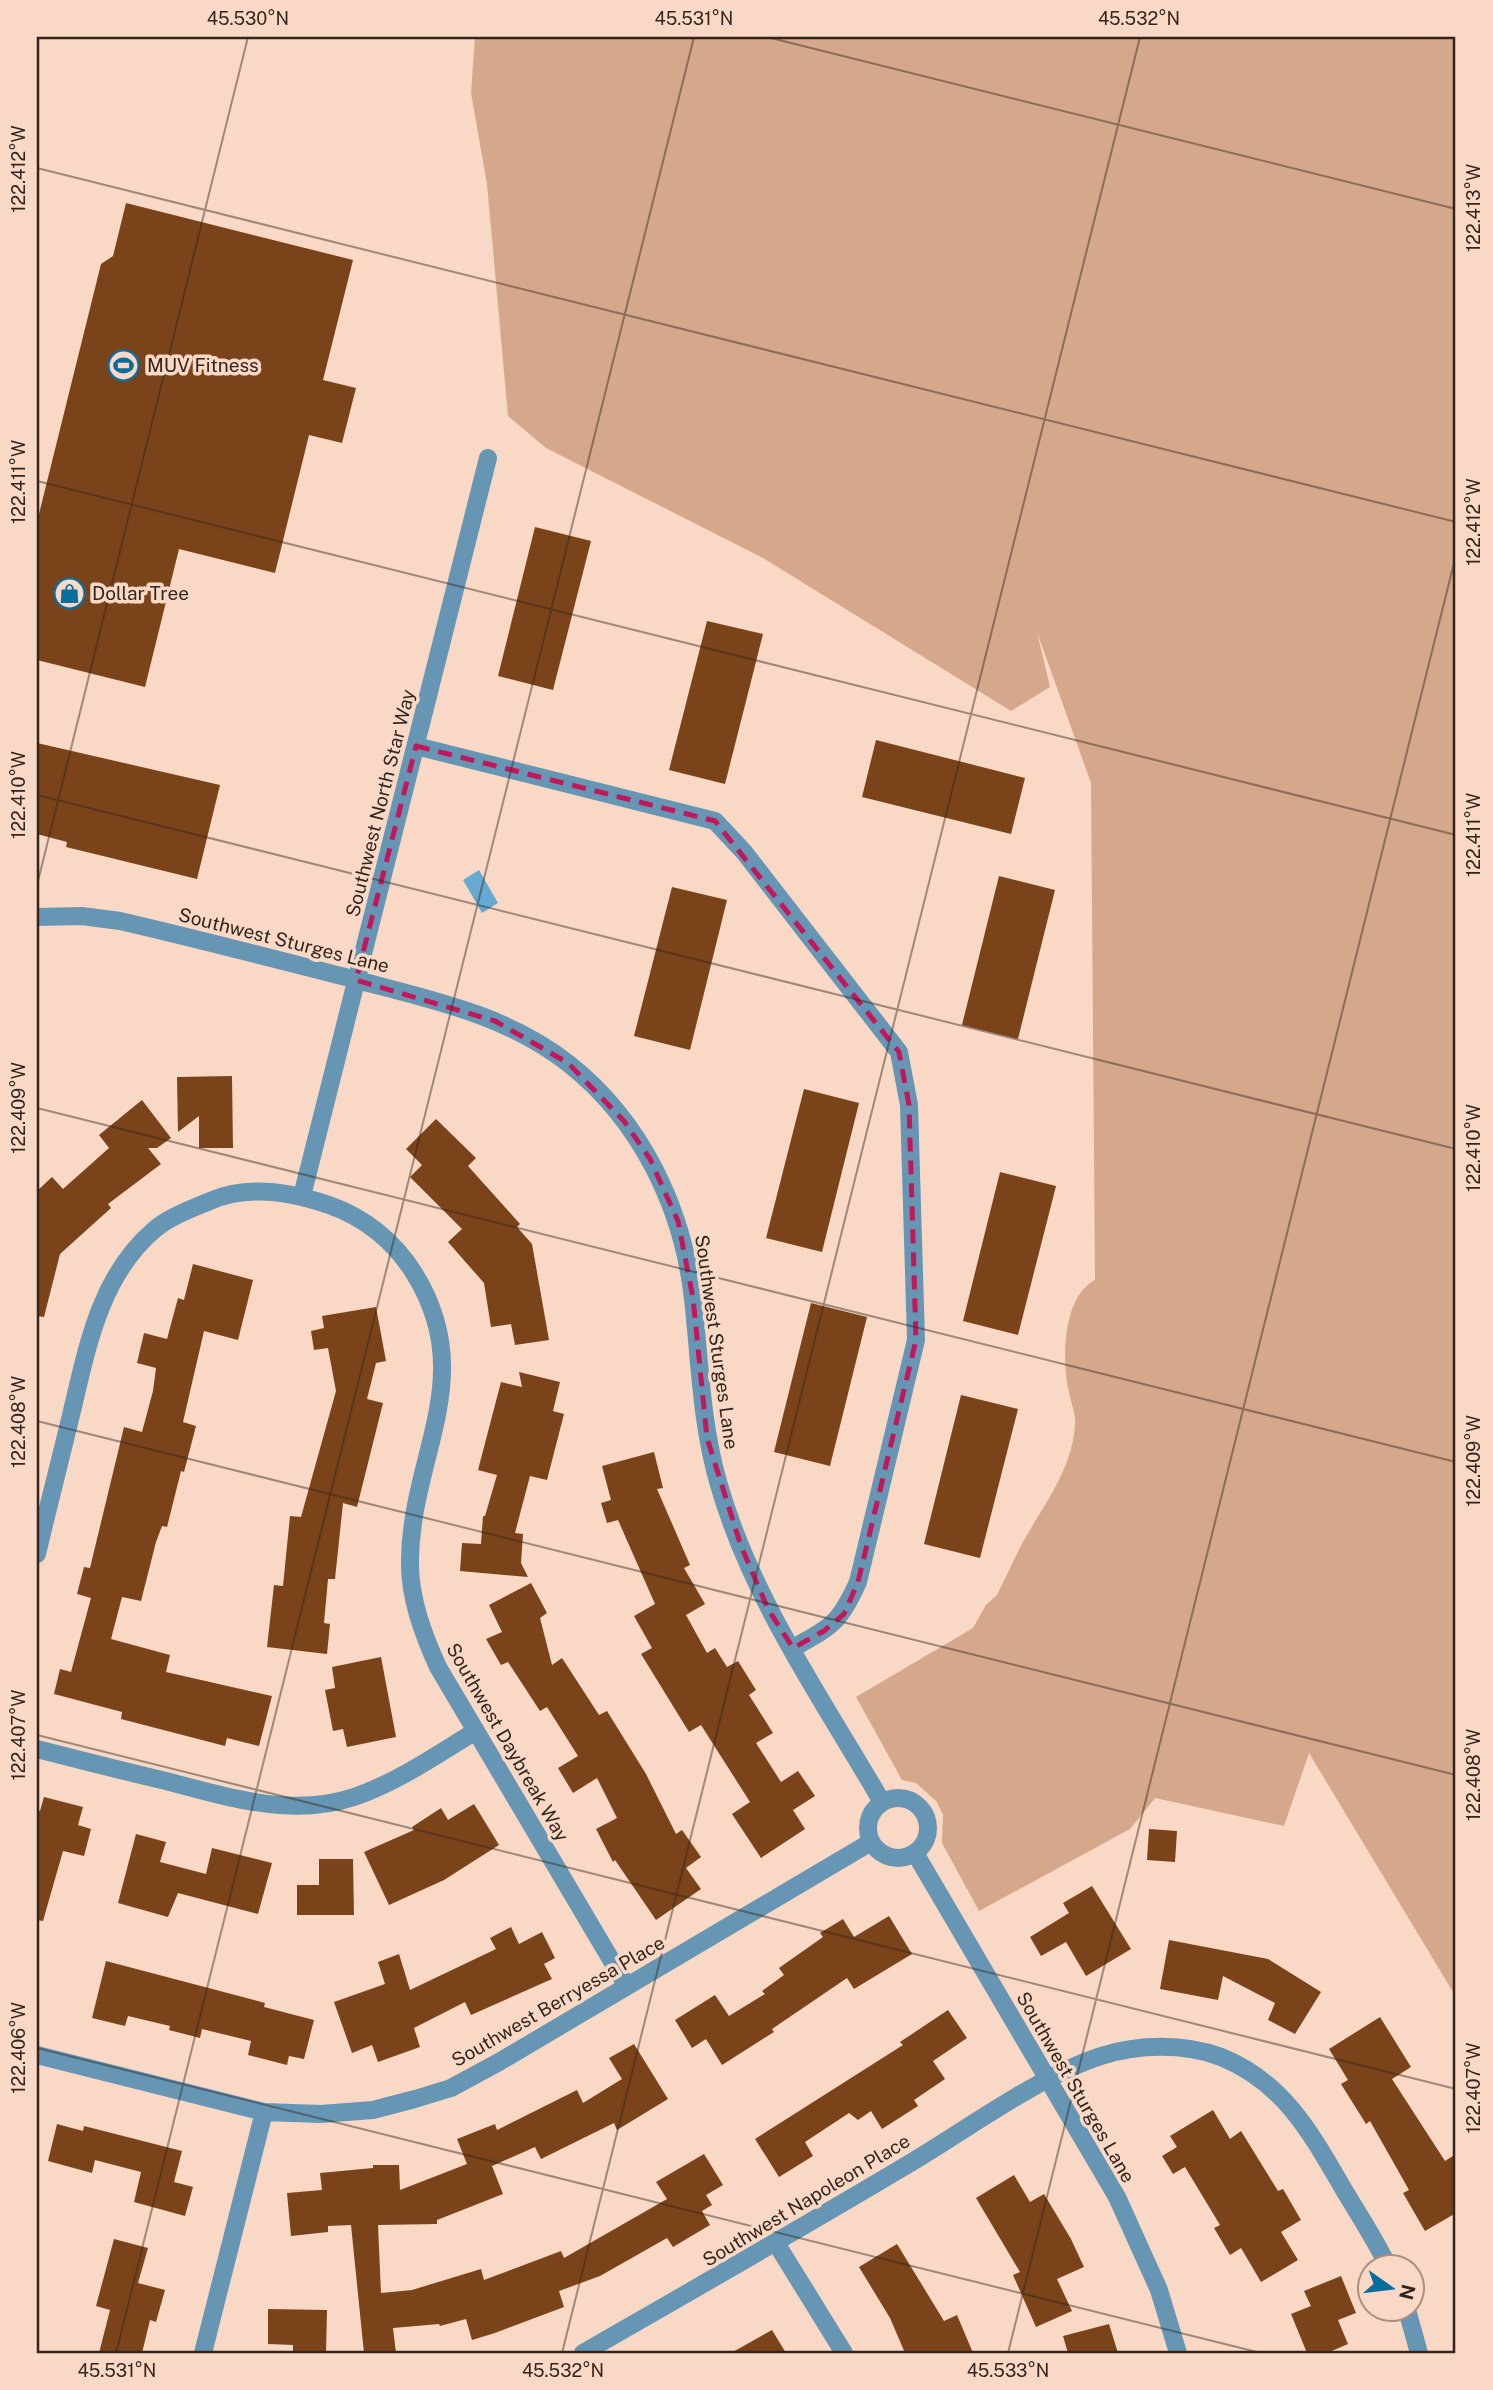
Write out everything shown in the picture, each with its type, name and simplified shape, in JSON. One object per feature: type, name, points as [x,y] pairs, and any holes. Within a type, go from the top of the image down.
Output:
[{"type":"street","name":"Southwest North Star Way","points":[[302,1196],[488,458]]},
{"type":"street","points":[[416,746],[715,821],[744,852],[899,1052],[909,1105],[916,1340],[858,1582],[844,1614],[824,1631],[793,1648]]},
{"type":"street","name":"Southwest Sturges Lane","points":[[37,917],[82,916],[120,921],[470,1010],[531,1040],[568,1063],[593,1086],[624,1121],[650,1159],[678,1221],[693,1298],[699,1387],[719,1486],[768,1609],[882,1802]]},
{"type":"street","points":[[37,1554],[94,1324],[126,1260],[155,1229],[183,1212],[216,1198],[269,1191],[302,1196]]},
{"type":"street","name":"Southwest Daybreak Way","points":[[302,1196],[340,1209],[370,1226],[389,1242],[423,1289],[438,1328],[443,1364],[442,1389],[417,1499],[410,1562],[424,1638],[626,1985]]},
{"type":"street","points":[[37,1749],[250,1802],[297,1806],[352,1797],[392,1782],[476,1731]]},
{"type":"street","points":[[893,1798],[906,1798],[923,1811],[928,1822],[928,1834],[915,1853],[893,1858],[879,1852],[871,1842],[868,1827],[871,1814],[882,1802],[893,1798]]},
{"type":"street","name":"Southwest Berryessa Place","points":[[37,2055],[264,2112],[321,2114],[373,2110],[451,2088],[871,1842]]},
{"type":"street","name":"Southwest Sturges Lane","points":[[915,1853],[1123,2209],[1159,2290],[1178,2353]]},
{"type":"street","name":"Southwest Napoleon Place","points":[[583,2353],[776,2243],[1048,2080],[1100,2056],[1128,2049],[1161,2047],[1196,2050],[1222,2057],[1274,2088],[1307,2127],[1381,2254]]},
{"type":"street","points":[[204,2353],[264,2112]]},
{"type":"street","points":[[776,2243],[844,2353]]},
{"type":"street","points":[[1411,2324],[1419,2353]]},
{"type":"highlighted area","points":[[416,746],[715,821],[899,1052],[909,1105],[916,1340],[858,1582],[844,1614],[824,1631],[793,1648],[768,1609],[741,1546],[707,1438],[693,1298],[678,1221],[650,1159],[624,1121],[568,1063],[495,1021],[356,980]]},
{"type":"shaded area","points":[[475,37],[1456,37],[1456,1997],[1309,1753],[1284,1826],[1155,1798],[1130,1829],[979,1911],[942,1843],[943,1815],[937,1802],[916,1783],[902,1780],[856,1697],[973,1628],[986,1605],[997,1595],[1069,1457],[1075,1420],[1066,1375],[1067,1329],[1076,1299],[1084,1288],[1095,1280],[1091,783],[1037,632],[1050,687],[1011,711],[763,558],[546,448],[508,416],[487,184],[471,93]]},
{"type":"water","points":[[479,870],[498,903],[482,913],[463,880]]},
{"type":"building","points":[[126,203],[353,260],[323,380],[356,388],[342,443],[309,435],[275,573],[179,549],[145,687],[37,660],[37,522],[101,264],[113,256]]},
{"type":"building","points":[[535,527],[591,541],[553,690],[498,676]]},
{"type":"building","points":[[707,621],[763,634],[725,784],[669,770]]},
{"type":"building","points":[[876,740],[1025,778],[1011,834],[862,797]]},
{"type":"building","points":[[37,743],[220,785],[197,879],[66,847],[67,842],[37,834]]},
{"type":"building","points":[[999,876],[1055,890],[1018,1039],[962,1025]]},
{"type":"building","points":[[672,887],[727,900],[690,1050],[634,1036]]},
{"type":"building","points":[[232,1076],[233,1148],[199,1148],[199,1116],[178,1132],[177,1077]]},
{"type":"building","points":[[804,1089],[859,1103],[822,1252],[766,1238]]},
{"type":"building","points":[[142,1100],[171,1138],[157,1148],[148,1148],[161,1164],[108,1204],[111,1208],[60,1254],[44,1317],[37,1316],[37,1191],[52,1177],[63,1189],[109,1148],[99,1135]]},
{"type":"building","points":[[436,1119],[476,1158],[468,1166],[520,1224],[517,1227],[532,1244],[549,1340],[515,1345],[511,1324],[491,1327],[484,1283],[448,1242],[462,1229],[410,1177],[422,1165],[406,1149]]},
{"type":"building","points":[[1000,1172],[1056,1186],[1018,1335],[963,1321]]},
{"type":"building","points":[[193,1264],[253,1280],[238,1340],[204,1331],[183,1422],[196,1426],[184,1472],[181,1471],[167,1527],[162,1526],[156,1542],[141,1601],[122,1597],[111,1639],[170,1655],[166,1672],[272,1696],[259,1746],[227,1738],[225,1746],[121,1719],[122,1712],[54,1694],[60,1669],[71,1672],[91,1598],[77,1594],[84,1567],[90,1568],[124,1427],[142,1432],[153,1391],[156,1368],[137,1363],[144,1333],[167,1339],[178,1298],[184,1300]]},
{"type":"building","points":[[811,1303],[867,1317],[830,1466],[774,1452]]},
{"type":"building","points":[[376,1307],[386,1361],[376,1363],[367,1399],[383,1403],[357,1507],[343,1503],[335,1579],[328,1579],[324,1623],[330,1624],[327,1654],[267,1647],[274,1585],[283,1586],[290,1516],[301,1517],[336,1391],[328,1348],[314,1350],[311,1331],[324,1328],[322,1316]]},
{"type":"building","points":[[519,1372],[560,1382],[553,1411],[564,1414],[547,1480],[530,1476],[515,1533],[523,1534],[521,1563],[528,1577],[460,1571],[462,1543],[481,1544],[483,1516],[497,1475],[478,1470],[501,1382],[522,1387]]},
{"type":"building","points":[[961,1395],[1018,1409],[980,1558],[924,1544]]},
{"type":"building","points":[[654,1452],[663,1488],[657,1489],[690,1565],[684,1568],[705,1604],[686,1615],[707,1653],[715,1648],[727,1667],[738,1661],[756,1690],[749,1695],[773,1733],[756,1743],[781,1782],[798,1771],[815,1796],[793,1810],[805,1829],[761,1858],[732,1814],[750,1802],[701,1725],[689,1732],[641,1654],[652,1648],[634,1616],[655,1604],[618,1520],[607,1523],[601,1503],[611,1500],[602,1466]]},
{"type":"building","points":[[531,1583],[547,1613],[540,1618],[552,1665],[562,1658],[599,1715],[607,1711],[646,1774],[676,1834],[682,1830],[701,1857],[686,1868],[701,1889],[656,1920],[615,1860],[613,1862],[596,1829],[617,1818],[597,1778],[573,1793],[558,1768],[578,1756],[547,1707],[540,1711],[508,1662],[501,1665],[486,1639],[502,1632],[489,1605]]},
{"type":"building","points":[[381,1657],[396,1737],[347,1747],[343,1729],[333,1731],[325,1690],[335,1688],[332,1667]]},
{"type":"building","points":[[44,1797],[83,1807],[78,1825],[91,1829],[84,1856],[63,1851],[43,1921],[37,1920],[37,1810],[40,1811]]},
{"type":"building","points":[[474,1804],[499,1845],[444,1880],[389,1905],[364,1852],[414,1830],[412,1827],[441,1808],[448,1820]]},
{"type":"building","points":[[1149,1829],[1177,1831],[1175,1862],[1147,1860]]},
{"type":"building","points":[[136,1834],[166,1842],[160,1862],[206,1874],[212,1848],[272,1863],[258,1914],[178,1893],[168,1917],[118,1903]]},
{"type":"building","points":[[319,1859],[353,1859],[354,1915],[297,1915],[297,1885],[319,1885]]},
{"type":"building","points":[[1092,1886],[1131,1949],[1086,1976],[1066,1942],[1041,1956],[1030,1937],[1069,1913],[1063,1903]]},
{"type":"building","points":[[889,1916],[912,1954],[854,1989],[847,1978],[772,2029],[774,2032],[722,2065],[706,2039],[692,2048],[675,2020],[715,1995],[729,2016],[765,1994],[762,1991],[784,1975],[779,1968],[823,1937],[820,1933],[843,1919],[854,1937]]},
{"type":"building","points":[[511,1927],[519,1944],[542,1932],[555,1958],[544,1964],[552,1979],[471,2015],[465,2002],[414,2028],[420,2047],[378,2062],[372,2045],[352,2053],[334,2002],[385,1984],[378,1962],[399,1954],[410,1990],[496,1949],[490,1938]]},
{"type":"building","points":[[1169,1940],[1268,1959],[1321,1992],[1295,2034],[1268,2020],[1275,2003],[1223,1976],[1218,2000],[1160,1989]]},
{"type":"building","points":[[106,1961],[265,2003],[264,2007],[314,2020],[304,2059],[289,2056],[287,2065],[248,2055],[251,2041],[202,2029],[200,2038],[169,2030],[170,2026],[128,2016],[125,2026],[92,2018]]},
{"type":"building","points":[[948,2010],[967,2038],[933,2061],[945,2079],[914,2100],[918,2106],[882,2129],[871,2111],[858,2120],[849,2113],[805,2142],[813,2156],[779,2177],[755,2139],[903,2045],[900,2042]]},
{"type":"building","points":[[1380,2017],[1411,2067],[1392,2079],[1445,2161],[1456,2154],[1456,2213],[1425,2231],[1403,2193],[1409,2190],[1370,2121],[1366,2124],[1341,2084],[1348,2080],[1329,2049]]},
{"type":"building","points":[[634,2044],[668,2099],[617,2130],[614,2123],[541,2159],[535,2147],[492,2166],[503,2194],[437,2220],[437,2224],[378,2225],[381,2293],[412,2290],[481,2269],[484,2280],[561,2251],[564,2258],[667,2199],[656,2182],[704,2154],[723,2185],[706,2195],[712,2205],[702,2211],[710,2225],[673,2247],[667,2238],[600,2276],[559,2291],[564,2307],[495,2333],[472,2340],[466,2319],[440,2326],[393,2328],[396,2353],[364,2353],[351,2225],[328,2226],[328,2232],[291,2236],[287,2193],[322,2190],[320,2173],[373,2168],[373,2165],[399,2165],[400,2190],[467,2164],[457,2139],[495,2124],[497,2130],[577,2090],[583,2103],[622,2079],[609,2058]]},
{"type":"building","points":[[1213,2110],[1230,2139],[1241,2131],[1278,2191],[1283,2189],[1301,2220],[1281,2232],[1298,2260],[1261,2282],[1241,2248],[1230,2255],[1214,2228],[1220,2225],[1185,2167],[1173,2174],[1162,2156],[1177,2147],[1170,2136]]},
{"type":"building","points":[[57,2124],[83,2131],[84,2126],[182,2151],[174,2182],[193,2187],[185,2216],[134,2202],[141,2172],[95,2160],[92,2173],[48,2161]]},
{"type":"building","points":[[1014,2175],[1030,2202],[1044,2194],[1084,2267],[1057,2279],[1072,2311],[1036,2327],[1013,2275],[1020,2272],[976,2198]]},
{"type":"building","points":[[114,2239],[148,2248],[138,2283],[165,2290],[156,2322],[150,2320],[142,2353],[99,2353],[110,2310],[96,2306]]},
{"type":"building","points":[[897,2244],[944,2321],[957,2315],[973,2353],[905,2353],[890,2318],[859,2267]]},
{"type":"building","points":[[1341,2276],[1356,2313],[1338,2320],[1348,2344],[1327,2353],[1307,2353],[1291,2314],[1311,2306],[1304,2291]]},
{"type":"building","points":[[268,2309],[327,2310],[326,2353],[293,2353],[293,2345],[268,2344]]},
{"type":"building","points":[[1109,2324],[1118,2353],[1068,2353],[1063,2336]]},
{"type":"building","points":[[772,2330],[786,2353],[731,2353]]},
{"type":"place","name":"MUV Fitness","points":[[124,365]]},
{"type":"place","name":"Dollar Tree","points":[[69,593]]}]
